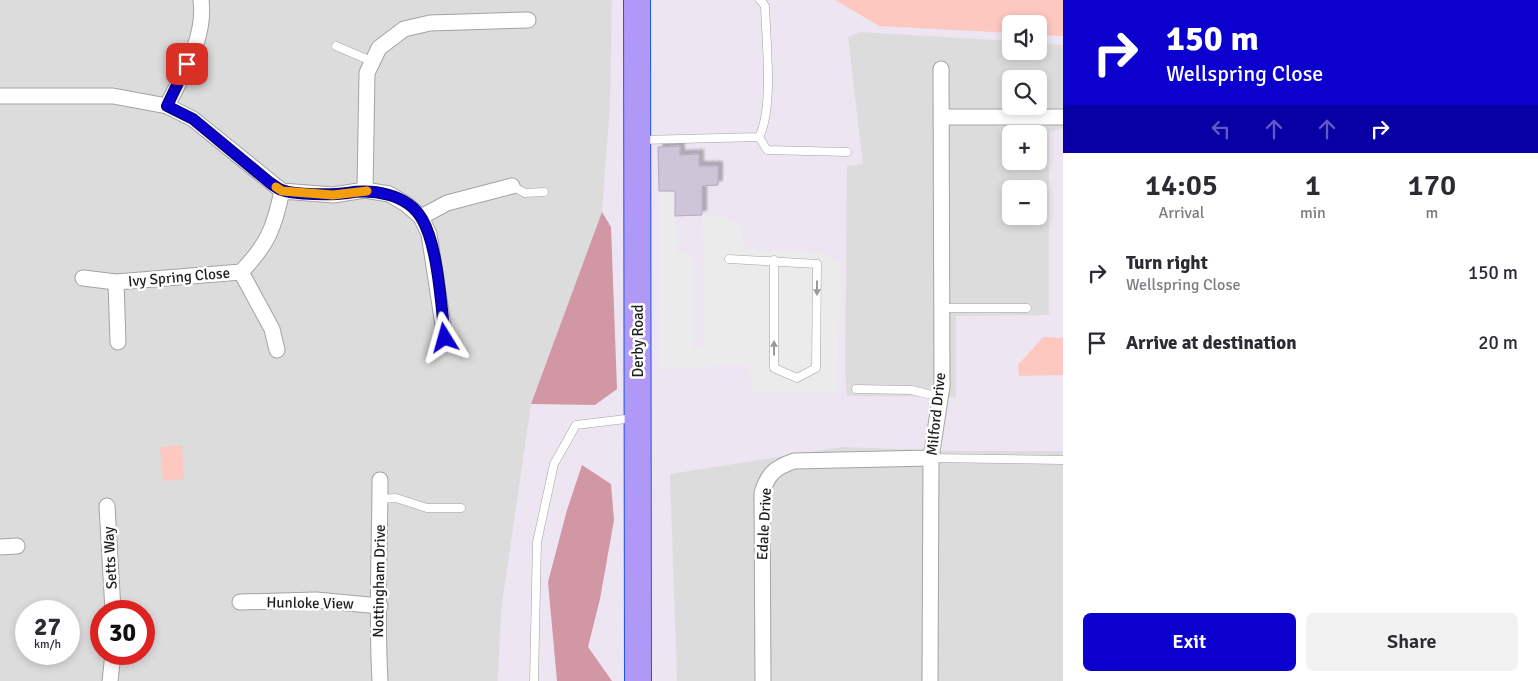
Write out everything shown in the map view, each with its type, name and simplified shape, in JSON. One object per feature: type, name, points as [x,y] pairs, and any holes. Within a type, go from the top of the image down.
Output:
[{"type":"highway","name":"Derby Road","points":[[637,0],[639,140],[638,681]]},
{"type":"street","points":[[167,106],[194,51],[200,29],[201,0]]},
{"type":"street","points":[[364,190],[367,74],[371,61],[379,48],[404,29],[430,23],[528,20]]},
{"type":"street","name":"Milford Drive","points":[[930,681],[931,458],[940,396],[940,117],[942,69]]},
{"type":"street","points":[[0,96],[113,96],[167,106],[193,119],[282,191],[333,195],[364,190],[389,194],[406,204],[421,217],[429,234],[445,338]]},
{"type":"street","points":[[940,117],[1063,118]]},
{"type":"street","points":[[421,217],[447,203],[512,186]]},
{"type":"street","name":"Ivy Spring Close","points":[[83,278],[116,282],[241,272],[261,252],[276,220],[282,191]]},
{"type":"street","name":"Ivy Spring Close","points":[[241,272],[272,329],[276,350]]},
{"type":"street","name":"Ivy Spring Close","points":[[116,282],[118,342]]},
{"type":"street","name":"Edale Drive","points":[[763,681],[762,493],[768,476],[777,466],[794,461],[931,458]]},
{"type":"street","name":"Nottingham Drive","points":[[380,480],[380,606],[378,637],[380,681]]},
{"type":"street","name":"Setts Way","points":[[107,506],[112,600]]},
{"type":"street","points":[[0,547],[17,546]]},
{"type":"street","name":"Hunloke View","points":[[240,602],[316,600],[380,606]]},
{"type":"street","points":[[110,681],[112,665]]},
{"type":"lane","points":[[759,137],[764,128],[767,106],[766,6],[760,0]]},
{"type":"lane","points":[[336,46],[371,61]]},
{"type":"lane","points":[[639,140],[759,137]]},
{"type":"lane","points":[[759,137],[767,150],[847,152]]},
{"type":"lane","points":[[512,186],[524,192],[544,192]]},
{"type":"lane","points":[[729,259],[774,260],[817,264],[816,368],[797,378],[774,368],[774,260]]},
{"type":"lane","points":[[941,308],[1027,308]]},
{"type":"lane","points":[[856,389],[911,390],[940,396]]},
{"type":"lane","points":[[534,681],[537,542],[554,464],[576,426],[638,417]]},
{"type":"lane","points":[[931,458],[1063,460]]},
{"type":"lane","points":[[380,499],[396,498],[427,508],[461,508]]},
{"type":"shaded area","points":[[0,0],[612,0],[610,104],[602,212],[531,404],[501,611],[498,681],[0,681]]},
{"type":"shaded area","points":[[835,0],[1063,0],[1063,36],[1047,35],[1047,15],[1002,15],[1002,33],[879,26]]},
{"type":"shaded area","points":[[860,32],[1002,40],[1002,60],[1047,60],[1047,44],[1063,45],[1063,128],[1049,132],[1049,315],[956,316],[956,397],[847,396],[845,371],[847,166],[863,164],[848,37]]},
{"type":"shaded area","points":[[659,191],[675,191],[677,253],[692,253],[693,349],[705,347],[702,215],[724,217],[742,227],[743,249],[822,253],[840,263],[837,393],[752,391],[748,364],[659,370]]},
{"type":"shaded area","points":[[602,212],[611,227],[617,389],[595,405],[531,404]]},
{"type":"shaded area","points":[[1043,337],[1063,338],[1063,375],[1019,376],[1018,365]]},
{"type":"shaded area","points":[[182,445],[184,479],[163,481],[160,447]]},
{"type":"shaded area","points":[[842,447],[958,451],[1063,451],[1063,681],[677,681],[670,474]]},
{"type":"shaded area","points":[[582,465],[611,484],[614,520],[600,599],[588,647],[612,681],[557,681],[548,582],[567,510]]},
{"type":"building","points":[[680,146],[680,155],[699,154],[699,166],[718,166],[718,185],[702,186],[702,215],[675,216],[675,191],[659,191],[658,147]]},
{"type":"slow traffic","points":[[276,187],[282,191],[333,195],[367,191]]},
{"type":"route","points":[[187,64],[167,106],[193,119],[282,191],[333,195],[364,190],[389,194],[406,204],[421,217],[429,234],[445,338]]}]
